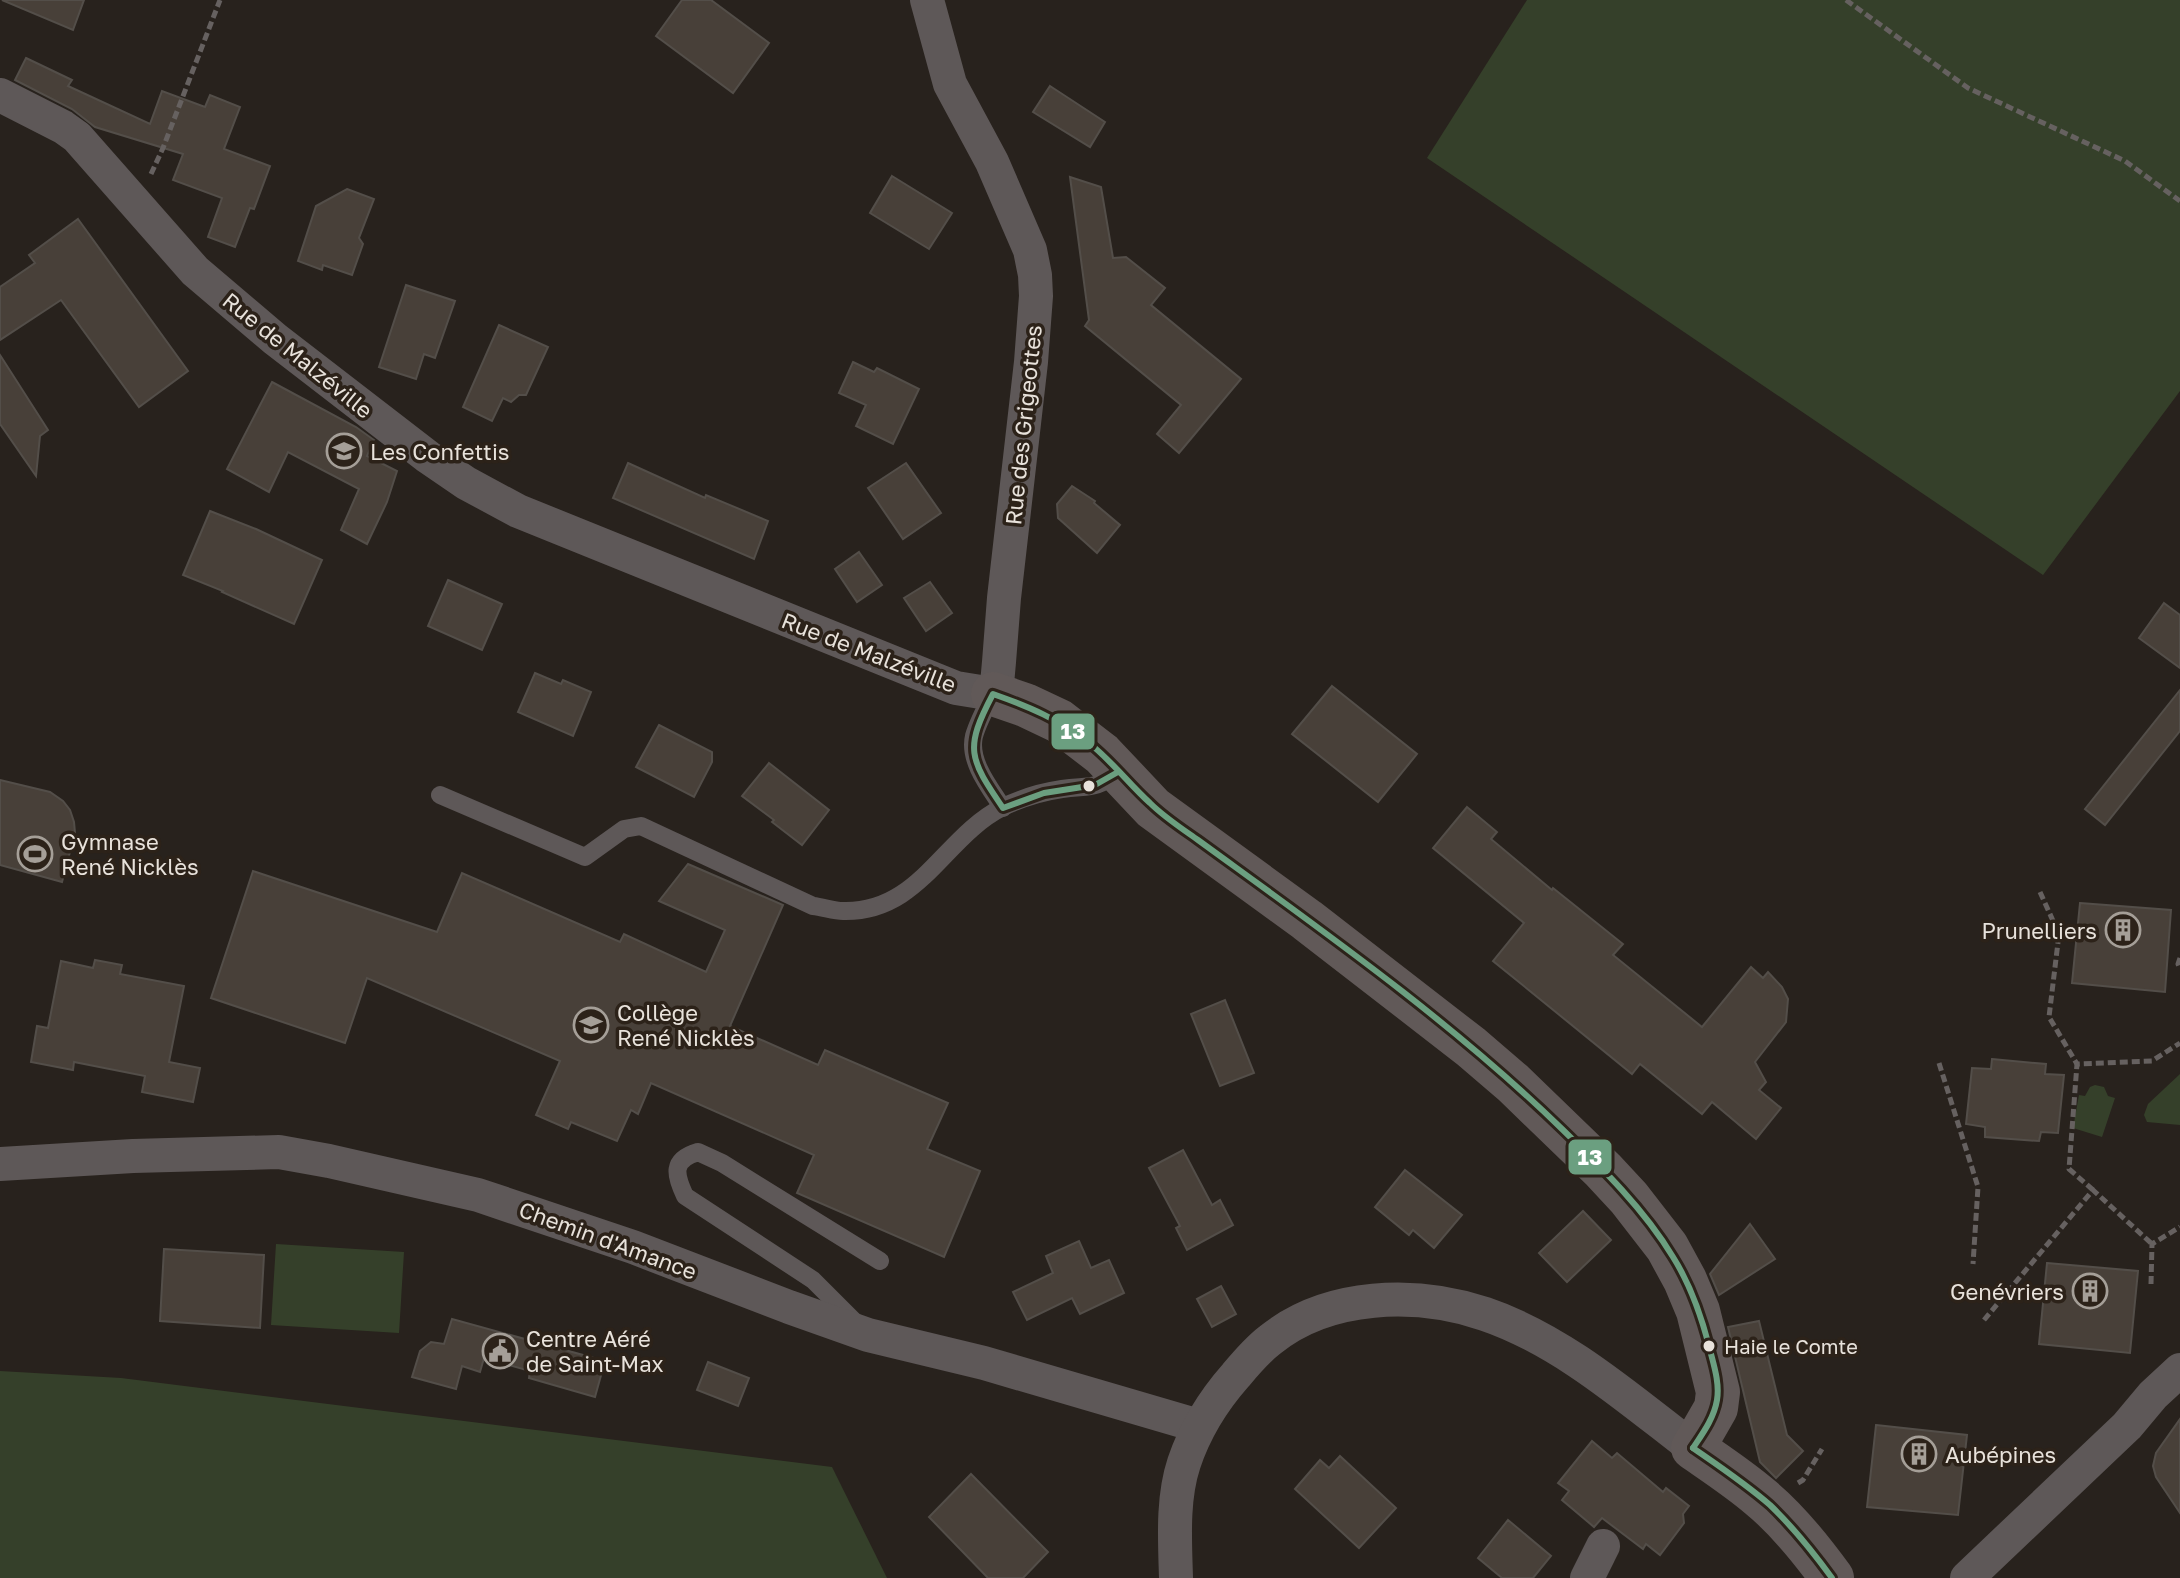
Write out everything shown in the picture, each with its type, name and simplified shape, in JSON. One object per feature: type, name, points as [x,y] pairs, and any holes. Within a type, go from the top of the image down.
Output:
[{"type":"street","name":"Rue des Grigeottes","points":[[927,0],[950,84],[992,162],[1030,250],[1036,296],[997,684],[993,694]]},
{"type":"street","name":"Rue de Malzéville","points":[[0,95],[77,137],[195,271],[275,339],[428,457],[493,499],[956,688],[993,694],[1059,721],[1102,754],[1153,808],[1238,868],[1416,1003],[1513,1083],[1559,1126],[1629,1198],[1667,1247],[1698,1311],[1718,1392],[1716,1408],[1693,1448]]},
{"type":"street","name":"Chemin d'Amance","points":[[0,1164],[279,1152],[329,1161],[478,1195],[633,1247],[868,1335],[984,1363],[1199,1426]]},
{"type":"street","points":[[1176,1578],[1175,1535],[1183,1466],[1199,1426],[1221,1392],[1249,1360],[1269,1340],[1309,1317],[1369,1302],[1423,1300],[1485,1314],[1547,1343],[1760,1497],[1817,1556],[1832,1578]]},
{"type":"street","points":[[1967,1578],[2127,1426],[2153,1395],[2180,1370]]},
{"type":"street","points":[[1587,1578],[1603,1546]]},
{"type":"lane","points":[[993,694],[974,734],[972,748],[986,782],[1003,808]]},
{"type":"lane","points":[[440,795],[585,857],[624,829],[641,826],[813,906],[842,911],[872,909],[899,898],[979,822],[1003,808],[1033,795],[1105,783],[1118,772]]},
{"type":"lane","points":[[868,1335],[813,1280],[685,1196],[676,1178],[679,1165],[687,1155],[698,1152],[722,1163],[880,1261]]},
{"type":"path","points":[[134,202],[163,148],[220,0]]},
{"type":"path","points":[[1846,0],[1968,88],[2125,161],[2180,201]]},
{"type":"path","points":[[2040,892],[2059,934],[2049,1017],[2077,1064],[2069,1169],[2152,1244],[2151,1284]]},
{"type":"path","points":[[2180,958],[2180,969]]},
{"type":"path","points":[[2077,1064],[2152,1061],[2180,1043]]},
{"type":"path","points":[[1939,1063],[1978,1187],[1973,1264]]},
{"type":"path","points":[[1984,1320],[2093,1190]]},
{"type":"path","points":[[2152,1244],[2180,1227]]},
{"type":"path","points":[[1803,1480],[1822,1449]]},
{"type":"green space","points":[[1527,0],[2180,0],[2180,391],[2043,575],[1427,158]]},
{"type":"green space","points":[[2180,1074],[2180,1125],[2147,1122],[2144,1115],[2148,1104]]},
{"type":"green space","points":[[2095,1085],[2104,1087],[2108,1096],[2115,1098],[2102,1137],[2073,1128],[2079,1095],[2085,1096]]},
{"type":"green space","points":[[276,1244],[404,1252],[399,1333],[271,1325]]},
{"type":"green space","points":[[0,1371],[121,1378],[832,1467],[887,1578],[0,1578]]},
{"type":"building","points":[[2,0],[84,0],[73,30]]},
{"type":"building","points":[[682,0],[711,0],[769,43],[733,93],[656,36]]},
{"type":"building","points":[[26,58],[72,80],[68,86],[150,124],[162,91],[205,107],[210,95],[240,107],[224,149],[270,166],[235,247],[208,237],[222,198],[173,180],[183,154],[95,127],[72,109],[15,80]]},
{"type":"building","points":[[1050,86],[1105,122],[1090,147],[1033,112]]},
{"type":"building","points":[[892,176],[952,213],[929,249],[870,213]]},
{"type":"building","points":[[1070,177],[1101,187],[1113,258],[1126,257],[1165,288],[1151,305],[1241,379],[1179,453],[1157,434],[1181,405],[1085,326],[1089,320]]},
{"type":"building","points":[[347,189],[374,199],[359,238],[363,244],[352,275],[323,265],[322,270],[298,261],[316,206]]},
{"type":"building","points":[[78,219],[188,371],[139,407],[61,300],[0,340],[0,287],[35,263],[29,255]]},
{"type":"building","points":[[406,285],[455,301],[435,358],[424,354],[416,379],[379,367]]},
{"type":"building","points":[[499,325],[548,347],[526,395],[519,395],[511,402],[503,398],[492,421],[463,407]]},
{"type":"building","points":[[0,355],[48,430],[40,436],[36,476],[0,424]]},
{"type":"building","points":[[853,362],[874,372],[877,368],[919,389],[893,444],[856,426],[866,405],[839,393]]},
{"type":"building","points":[[272,382],[356,427],[374,440],[367,456],[397,471],[387,502],[367,544],[341,530],[359,489],[288,452],[269,492],[227,469]]},
{"type":"building","points":[[628,463],[705,498],[706,495],[768,521],[754,559],[613,498]]},
{"type":"building","points":[[906,463],[941,513],[903,539],[868,488]]},
{"type":"building","points":[[1072,486],[1095,501],[1120,525],[1097,553],[1058,518],[1057,504]]},
{"type":"building","points":[[210,511],[322,560],[294,624],[183,575]]},
{"type":"building","points":[[859,552],[882,585],[857,602],[835,569]]},
{"type":"building","points":[[448,580],[502,604],[482,650],[428,626]]},
{"type":"building","points":[[930,582],[952,613],[926,631],[904,598]]},
{"type":"building","points":[[2164,603],[2180,615],[2180,668],[2139,638]]},
{"type":"building","points":[[535,673],[591,692],[573,736],[518,712]]},
{"type":"building","points":[[1332,686],[1417,754],[1378,802],[1292,734]]},
{"type":"building","points":[[2180,690],[2180,731],[2105,825],[2085,809]]},
{"type":"building","points":[[659,725],[712,752],[712,762],[694,797],[636,767]]},
{"type":"building","points":[[769,763],[829,810],[802,845],[742,796]]},
{"type":"building","name":"Gymnase René Nicklès","points":[[0,780],[50,792],[70,810],[75,833],[62,882],[0,865]]},
{"type":"building","points":[[1467,807],[1497,832],[1491,839],[1623,944],[1613,955],[1702,1027],[1751,967],[1763,978],[1768,972],[1782,987],[1788,999],[1786,1022],[1755,1062],[1766,1082],[1759,1090],[1781,1108],[1756,1139],[1712,1102],[1702,1114],[1640,1064],[1632,1074],[1493,961],[1524,923],[1433,848]]},
{"type":"building","points":[[688,864],[783,905],[730,1026],[818,1065],[825,1050],[948,1103],[927,1149],[980,1171],[944,1257],[797,1193],[814,1155],[651,1083],[638,1114],[631,1110],[617,1141],[571,1122],[568,1129],[536,1115],[560,1061],[367,978],[345,1043],[211,998],[253,871],[437,932],[462,873],[620,942],[624,934],[706,972],[725,930],[659,901]]},
{"type":"building","name":"Prunelliers","points":[[2080,903],[2171,910],[2165,992],[2072,983]]},
{"type":"building","points":[[95,960],[122,965],[120,974],[184,986],[169,1062],[200,1068],[193,1102],[142,1092],[145,1076],[74,1062],[73,1070],[31,1062],[37,1026],[48,1028],[61,961],[93,968]]},
{"type":"building","points":[[1225,1000],[1254,1073],[1220,1086],[1191,1014]]},
{"type":"building","points":[[1992,1059],[2046,1064],[2045,1074],[2064,1075],[2058,1133],[2041,1132],[2039,1141],[1985,1137],[1985,1127],[1966,1124],[1972,1068],[1991,1069]]},
{"type":"building","points":[[1183,1150],[1212,1205],[1220,1200],[1233,1225],[1187,1250],[1176,1228],[1180,1226],[1149,1168]]},
{"type":"building","points":[[1405,1170],[1462,1215],[1434,1248],[1413,1230],[1409,1235],[1375,1207]]},
{"type":"building","points":[[1583,1211],[1611,1240],[1567,1282],[1539,1253]]},
{"type":"building","points":[[1750,1224],[1775,1259],[1719,1295],[1710,1274]]},
{"type":"building","points":[[1079,1241],[1091,1268],[1109,1260],[1124,1293],[1080,1314],[1072,1298],[1027,1320],[1013,1292],[1053,1273],[1046,1256]]},
{"type":"building","points":[[164,1249],[264,1255],[260,1328],[160,1321]]},
{"type":"building","name":"Genévriers","points":[[2047,1263],[2138,1271],[2130,1353],[2039,1344]]},
{"type":"building","points":[[1221,1286],[1236,1314],[1212,1327],[1197,1299]]},
{"type":"building","name":"Centre Aéré de Saint-Max","points":[[452,1319],[605,1361],[595,1397],[529,1378],[530,1371],[484,1358],[480,1372],[462,1366],[456,1389],[412,1377],[420,1351],[431,1342],[444,1344]]},
{"type":"building","points":[[1759,1321],[1787,1435],[1803,1451],[1776,1478],[1760,1462],[1728,1327]]},
{"type":"building","points":[[708,1362],[749,1378],[738,1406],[697,1390]]},
{"type":"building","points":[[2180,1419],[2180,1513],[2156,1477],[2153,1466],[2156,1453]]},
{"type":"building","name":"Aubépines","points":[[1876,1425],[1967,1435],[1958,1515],[1867,1507]]},
{"type":"building","points":[[1592,1441],[1612,1458],[1617,1453],[1663,1492],[1666,1488],[1689,1506],[1683,1514],[1684,1523],[1660,1555],[1646,1544],[1643,1549],[1602,1518],[1594,1527],[1562,1500],[1569,1491],[1558,1483]]},
{"type":"building","points":[[1340,1456],[1396,1508],[1359,1548],[1295,1489],[1320,1460],[1329,1468]]},
{"type":"building","points":[[971,1474],[1048,1552],[1023,1578],[988,1578],[929,1517]]},
{"type":"building","points":[[1508,1520],[1551,1556],[1533,1578],[1502,1578],[1478,1558]]},
{"type":"transit line","name":"13","points":[[1118,772],[1095,785],[1044,793],[1003,808],[983,777],[974,753],[978,728],[993,694],[1043,714],[1089,743],[1167,818],[1339,943],[1476,1051],[1520,1089],[1622,1190],[1662,1239],[1679,1267],[1706,1334],[1718,1393],[1711,1419],[1693,1448]]},
{"type":"transit line","name":"13","points":[[1693,1448],[1770,1505],[1832,1578]]},
{"type":"place","name":"Les Confettis","points":[[344,451]]},
{"type":"place","name":"Gymnase René Nicklès","points":[[35,854]]},
{"type":"place","name":"Prunelliers","points":[[2123,930]]},
{"type":"place","name":"Collège René Nicklès","points":[[591,1025]]},
{"type":"place","name":"Genévriers","points":[[2090,1291]]},
{"type":"place","name":"Haie le Comte","points":[[1709,1346]]},
{"type":"place","name":"Centre Aéré de Saint-Max","points":[[500,1351]]},
{"type":"place","name":"Aubépines","points":[[1919,1454]]}]
